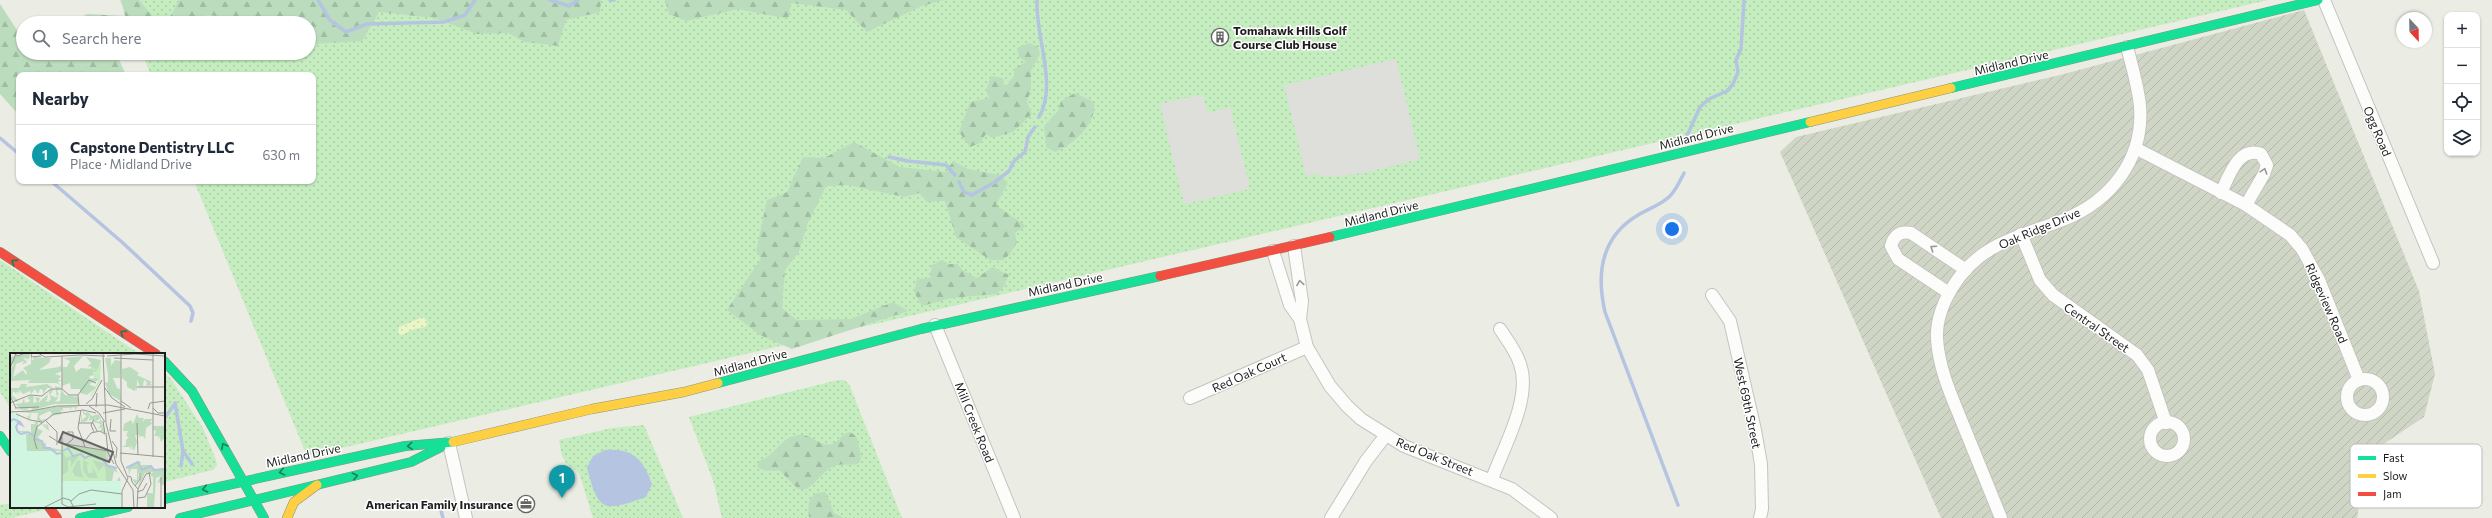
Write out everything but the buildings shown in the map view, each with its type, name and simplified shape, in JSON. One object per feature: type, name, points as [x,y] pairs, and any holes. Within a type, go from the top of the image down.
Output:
[{"type":"main road","name":"Midland Drive","points":[[165,499],[405,446],[449,443],[592,409],[684,392],[935,325],[1273,251],[2318,0]]},
{"type":"main road","points":[[0,252],[154,353]]},
{"type":"main road","points":[[165,362],[192,391],[264,518]]},
{"type":"main road","points":[[0,436],[10,451]]},
{"type":"main road","name":"Midland Drive","points":[[180,518],[410,462],[449,443]]},
{"type":"main road","points":[[287,518],[294,502],[317,485]]},
{"type":"main road","points":[[50,508],[57,518]]},
{"type":"main road","points":[[80,518],[124,508]]},
{"type":"street","name":"Ogg Road","points":[[2324,0],[2433,263]]},
{"type":"street","name":"Oak Ridge Drive","points":[[2001,518],[1944,377],[1939,356],[1937,337],[1939,316],[1949,292],[1966,270],[1982,254],[2021,234],[2064,220],[2103,196],[2120,178],[2136,149],[2140,106],[2136,78],[2127,47]]},
{"type":"street","name":"Ridgeview Road","points":[[2136,149],[2246,205],[2275,223],[2302,249],[2319,280],[2359,380]]},
{"type":"street","points":[[2220,193],[2238,159],[2254,151],[2261,154],[2267,165],[2264,174],[2246,205]]},
{"type":"street","points":[[1949,292],[1898,259],[1891,246],[1892,239],[1897,234],[1905,232],[1912,233],[1966,270]]},
{"type":"street","name":"Central Street","points":[[2021,234],[2040,280],[2053,295],[2137,355],[2148,370],[2166,422]]},
{"type":"street","name":"Red Oak Street","points":[[1294,246],[1302,301],[1300,319],[1308,346],[1330,386],[1347,406],[1361,419],[1386,435],[1415,450],[1492,479],[1528,499],[1551,518]]},
{"type":"street","points":[[1273,251],[1290,306],[1300,319]]},
{"type":"street","name":"West 69th Street","points":[[1712,295],[1730,321],[1755,430],[1761,464],[1762,509],[1760,518]]},
{"type":"street","name":"Mill Creek Road","points":[[935,325],[1014,518]]},
{"type":"street","points":[[1492,479],[1522,397],[1524,380],[1517,358],[1500,329]]},
{"type":"street","name":"Red Oak Court","points":[[1190,398],[1308,346]]},
{"type":"street","points":[[1331,518],[1366,461],[1386,435]]},
{"type":"street","points":[[449,443],[466,518]]},
{"type":"shaded area","points":[[120,0],[2268,0],[307,456],[195,184],[316,184],[316,72],[150,72],[145,60],[316,60],[316,16],[127,16]]},
{"type":"shaded area","points":[[2304,10],[2419,291],[2435,374],[2424,417],[2384,444],[2350,444],[2350,508],[2359,508],[2357,518],[1941,518],[1780,152],[1796,137],[2060,75]]},
{"type":"shaded area","points":[[1396,59],[1420,159],[1364,173],[1330,177],[1314,174],[1306,176],[1284,85]]},
{"type":"shaded area","points":[[1202,94],[1208,113],[1230,107],[1250,189],[1184,204],[1160,104]]},
{"type":"shaded area","points":[[0,260],[139,353],[10,353],[10,407],[0,392]]},
{"type":"shaded area","points":[[165,373],[171,379],[203,428],[216,460],[217,465],[213,470],[165,482]]},
{"type":"shaded area","points":[[838,380],[844,380],[849,384],[902,518],[722,518],[714,483],[689,417]]},
{"type":"shaded area","points":[[644,425],[683,518],[593,518],[579,473],[566,463],[562,456],[559,440],[612,428]]},
{"type":"shaded area","points":[[10,503],[10,508],[53,508],[11,518],[0,518],[0,505]]},
{"type":"green space","points":[[121,0],[139,0],[152,16],[125,16]]},
{"type":"green space","points":[[179,0],[601,0],[600,12],[566,20],[558,46],[525,42],[508,33],[477,34],[434,18],[379,12],[362,41],[316,44],[316,16],[171,16]]},
{"type":"green space","points":[[665,0],[944,0],[922,6],[867,32],[846,10],[791,3],[788,19],[738,9],[686,21],[669,14]]},
{"type":"green space","points":[[0,4],[16,28],[16,60],[119,60],[125,72],[16,72],[16,112],[0,94]]},
{"type":"green space","points":[[87,14],[125,16],[84,16]]},
{"type":"green space","points":[[1029,43],[1038,47],[1040,54],[1031,71],[1031,89],[1027,102],[1032,114],[1013,132],[992,138],[986,134],[980,143],[970,147],[959,132],[970,102],[989,98],[986,91],[991,76],[1003,78],[1005,87],[1014,76],[1014,69],[1026,62],[1019,57],[1017,48]]},
{"type":"green space","points":[[1075,93],[1094,102],[1092,118],[1083,132],[1070,144],[1055,152],[1046,147],[1044,126],[1058,111],[1061,101]]},
{"type":"green space","points":[[854,142],[900,167],[946,172],[953,161],[968,169],[1000,175],[1008,183],[996,205],[1026,226],[1015,233],[1017,242],[1010,254],[1003,260],[990,260],[956,237],[945,201],[927,202],[919,193],[904,197],[847,185],[826,186],[807,225],[799,252],[785,270],[782,308],[797,320],[851,319],[893,302],[908,311],[792,349],[760,335],[727,310],[761,258],[756,251],[767,200],[787,192],[803,157],[824,158]]},
{"type":"green space","points":[[942,260],[949,264],[957,264],[964,271],[977,278],[992,267],[1009,275],[1003,288],[996,294],[952,298],[922,306],[914,292],[917,279],[930,278],[932,265]]},
{"type":"green space","points":[[849,432],[854,434],[857,438],[861,455],[858,463],[854,465],[838,465],[832,467],[806,489],[798,489],[779,470],[765,471],[757,467],[759,461],[769,456],[784,441],[794,436],[805,435],[826,445],[833,443]]},
{"type":"green space","points":[[824,492],[827,494],[834,513],[844,518],[809,518],[810,500],[814,495]]},
{"type":"sand","points":[[423,317],[428,322],[425,327],[414,329],[402,335],[398,334],[399,327]]},
{"type":"water","points":[[605,450],[623,451],[636,457],[641,462],[652,484],[646,497],[632,502],[612,506],[605,505],[600,501],[595,494],[587,468],[593,456]]},
{"type":"waterway","points":[[318,0],[330,20],[346,32],[367,24],[444,22],[465,15],[475,0]]},
{"type":"waterway","points":[[550,0],[569,6],[578,0]]},
{"type":"waterway","points":[[1037,0],[1037,14],[1046,75],[1044,104],[1039,117]]},
{"type":"waterway","points":[[1686,138],[1700,107],[1709,99],[1727,91],[1733,84],[1738,72],[1736,60],[1741,49],[1744,0]]},
{"type":"waterway","points":[[959,182],[964,192],[972,195],[995,182],[1009,171],[1014,161],[1025,152],[1028,137],[1035,127]]},
{"type":"waterway","points":[[0,138],[16,151]]},
{"type":"waterway","points":[[889,157],[908,161],[946,165],[955,175]]},
{"type":"waterway","points":[[1678,505],[1605,312],[1601,283],[1604,257],[1616,234],[1638,215],[1659,204],[1670,196],[1684,173]]},
{"type":"waterway","points":[[54,184],[123,243],[190,306],[193,313],[191,321]]},
{"type":"waterway","points":[[175,403],[183,451],[192,464]]},
{"type":"waterway","points":[[165,418],[174,405]]},
{"type":"waterway","points":[[181,466],[183,451]]},
{"type":"waterway","points":[[440,507],[443,518]]},
{"type":"traffic: fast","points":[[1951,88],[2318,0]]},
{"type":"traffic: fast","points":[[1330,237],[1810,122]]},
{"type":"traffic: fast","points":[[718,383],[921,329],[1160,276]]},
{"type":"traffic: fast","points":[[165,362],[192,391],[264,518]]},
{"type":"traffic: fast","points":[[0,436],[10,451]]},
{"type":"traffic: fast","points":[[165,499],[405,446],[453,442]]},
{"type":"traffic: fast","points":[[180,518],[411,462],[441,447]]},
{"type":"traffic: fast","points":[[80,518],[124,508]]},
{"type":"traffic: slow","points":[[1810,122],[1951,88]]},
{"type":"traffic: slow","points":[[453,442],[592,409],[684,392],[718,383]]},
{"type":"traffic: slow","points":[[287,518],[294,502],[317,485]]},
{"type":"traffic: jam","points":[[1160,276],[1330,237]]},
{"type":"traffic: jam","points":[[0,252],[154,353]]},
{"type":"traffic: jam","points":[[50,508],[57,518]]},
{"type":"place","name":"Tomahawk Hills Golf Course Club House","points":[[1220,37]]},
{"type":"place","name":"Capstone Dentistry LLC","points":[[562,498]]},
{"type":"place","name":"American Family Insurance","points":[[526,504]]}]
